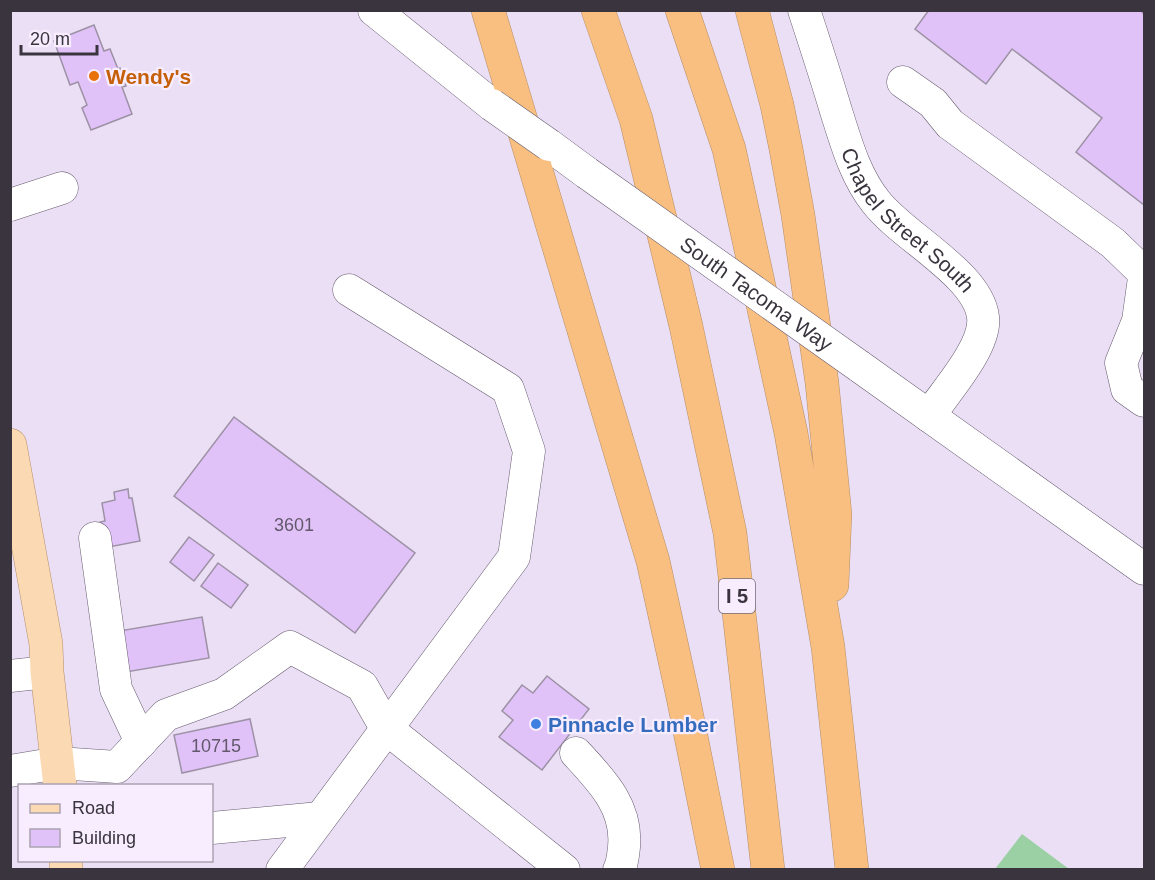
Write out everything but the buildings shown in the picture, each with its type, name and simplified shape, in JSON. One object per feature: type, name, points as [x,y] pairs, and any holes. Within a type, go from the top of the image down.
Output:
[{"type":"highway","points":[[488,10],[653,561],[717,870]]},
{"type":"highway","name":"I 5","points":[[598,10],[636,118],[686,326],[730,533],[768,870]]},
{"type":"highway","points":[[682,10],[729,149],[791,434],[828,647],[852,870]]},
{"type":"highway","points":[[752,10],[786,149],[798,215],[822,383],[835,514],[828,647]]},
{"type":"main road","points":[[10,446],[46,644],[59,774]]},
{"type":"street","name":"South Tacoma Way","points":[[374,10],[492,105],[1144,569]]},
{"type":"street","name":"Chapel Street South","points":[[804,10],[838,118],[862,183],[889,218],[959,276],[970,288],[982,309],[983,327],[980,339],[929,416]]},
{"type":"street","points":[[903,82],[933,103],[950,124],[1113,243],[1144,273]]},
{"type":"street","points":[[10,205],[62,188]]},
{"type":"street","points":[[1144,278],[1138,321],[1121,363],[1127,388],[1144,401]]},
{"type":"street","points":[[282,870],[514,557],[529,451],[508,389],[349,290]]},
{"type":"street","points":[[95,538],[117,689],[141,742]]},
{"type":"street","points":[[10,771],[59,774],[117,767],[166,715],[224,694],[291,647],[362,686],[386,728],[564,870]]},
{"type":"street","points":[[10,676],[47,672]]},
{"type":"street","points":[[576,753],[605,784],[619,808],[625,838],[619,870]]},
{"type":"street","points":[[213,828],[320,818]]},
{"type":"green space","points":[[1022,834],[1069,869],[995,869]]},
{"type":"place","name":"Wendy's","points":[[94,76]]},
{"type":"place","name":"Pinnacle Lumber","points":[[536,724]]}]
